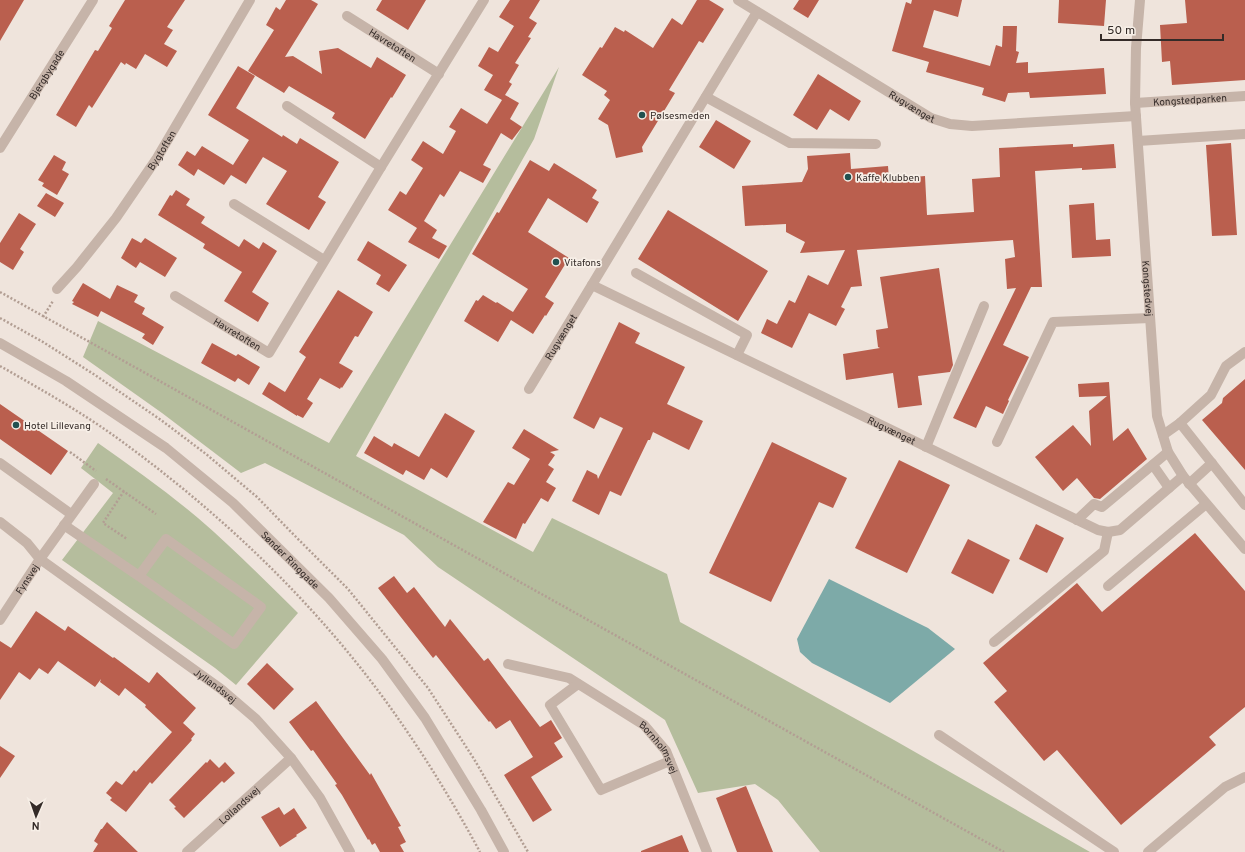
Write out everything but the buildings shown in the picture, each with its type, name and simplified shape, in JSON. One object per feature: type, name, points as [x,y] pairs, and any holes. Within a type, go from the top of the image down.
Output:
[{"type":"street","name":"Bjergbygade","points":[[0,148],[93,0]]},
{"type":"street","name":"Bygtoften","points":[[57,289],[77,267],[116,218],[157,158],[250,0]]},
{"type":"street","name":"Havretoften","points":[[175,296],[269,353],[381,166],[484,0]]},
{"type":"street","name":"Rugvænget","points":[[738,0],[931,118],[950,124],[972,126],[1136,116]]},
{"type":"street","name":"Kongstedvej","points":[[1140,0],[1136,48],[1135,103],[1157,416],[1168,452],[1186,480],[1245,549]]},
{"type":"street","name":"Rugvænget","points":[[529,389],[757,12]]},
{"type":"street","name":"Havretoften","points":[[347,16],[439,74]]},
{"type":"street","name":"Kongstedparken","points":[[1135,103],[1245,96]]},
{"type":"street","points":[[706,97],[790,143],[876,144]]},
{"type":"street","points":[[288,106],[381,166]]},
{"type":"street","points":[[1138,141],[1245,134]]},
{"type":"street","points":[[234,204],[324,260]]},
{"type":"street","points":[[636,272],[747,335],[737,355]]},
{"type":"street","name":"Rugvænget","points":[[592,285],[1077,520],[1098,530],[1108,532]]},
{"type":"street","points":[[926,447],[984,306]]},
{"type":"street","points":[[997,442],[1053,322],[1150,318]]},
{"type":"street","name":"Sønder Ringgade","points":[[0,343],[66,381],[166,448],[233,503],[329,598],[382,659],[425,718],[481,810],[504,852]]},
{"type":"street","points":[[1163,435],[1180,423],[1211,395],[1226,366],[1245,352]]},
{"type":"street","points":[[1180,423],[1245,505]]},
{"type":"street","points":[[1077,520],[1094,504],[1102,507],[1168,452]]},
{"type":"street","points":[[0,463],[72,514]]},
{"type":"street","points":[[994,642],[1104,552],[1108,532],[1120,530],[1169,488],[1186,480],[1212,463]]},
{"type":"street","points":[[1153,465],[1169,488]]},
{"type":"street","name":"Fynsvej","points":[[0,620],[40,559],[94,484]]},
{"type":"street","points":[[1108,586],[1206,504]]},
{"type":"street","name":"Jyllandsvej","points":[[0,522],[27,543],[40,559],[221,689],[256,719],[291,758],[320,798],[350,852]]},
{"type":"street","points":[[64,525],[139,576],[234,644],[261,607],[166,538],[139,576]]},
{"type":"street","name":"Bornholmsvej","points":[[508,664],[569,678],[644,725],[666,751],[707,852]]},
{"type":"street","points":[[578,684],[550,705],[601,790],[670,761]]},
{"type":"street","points":[[939,735],[1114,852]]},
{"type":"street","name":"Lollandsvej","points":[[187,852],[291,758]]},
{"type":"street","points":[[1148,852],[1225,787],[1245,777]]},
{"type":"path","points":[[43,317],[56,296],[57,289]]},
{"type":"path","points":[[0,292],[1004,852]]},
{"type":"path","points":[[0,366],[69,407],[123,442],[184,489],[228,527],[296,594],[360,667],[390,707],[433,771],[480,852]]},
{"type":"path","points":[[70,452],[156,514]]},
{"type":"path","points":[[124,491],[103,523],[127,539]]},
{"type":"green space","points":[[559,67],[534,139],[356,456],[533,552],[552,518],[667,574],[680,622],[894,740],[1090,852],[820,852],[778,800],[755,784],[698,793],[665,720],[438,567],[404,535],[265,463],[241,473],[162,413],[83,357],[98,321],[329,443]]},
{"type":"green space","points":[[98,443],[161,489],[211,529],[298,613],[236,685],[215,668],[62,560],[113,493],[81,468]]},
{"type":"water","points":[[829,579],[928,628],[955,649],[890,703],[812,663],[800,652],[797,639]]},
{"type":"place","name":"Pølsesmeden","points":[[642,115]]},
{"type":"place","name":"Kaffe Klubben","points":[[848,177]]},
{"type":"place","name":"Vitafons","points":[[556,262]]},
{"type":"place","name":"Hotel Lillevang","points":[[16,425]]}]
